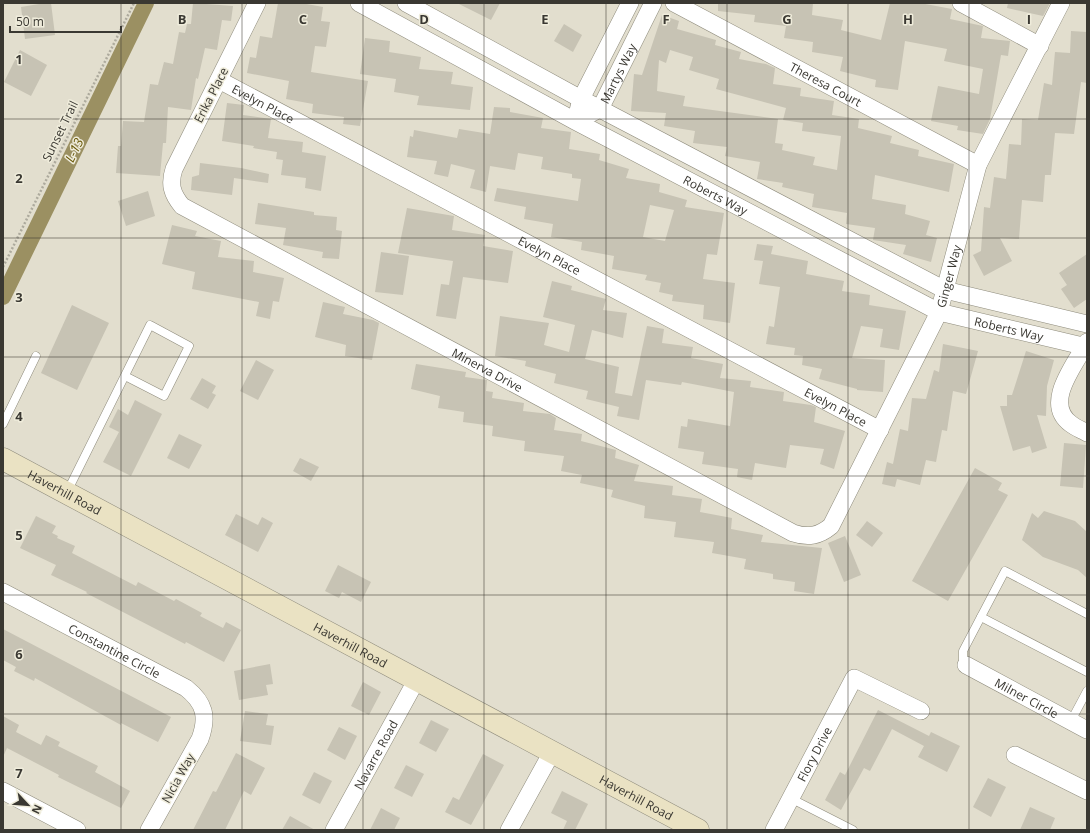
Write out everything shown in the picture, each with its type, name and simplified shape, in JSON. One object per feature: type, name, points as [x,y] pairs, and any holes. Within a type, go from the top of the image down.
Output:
[{"type":"street","name":"Erika Place","points":[[172,189],[171,178],[174,169],[257,3]]},
{"type":"street","name":"Roberts Way","points":[[360,3],[575,121],[939,312],[1086,345]]},
{"type":"street","name":"Roberts Way","points":[[406,3],[581,100],[945,290],[1087,324]]},
{"type":"street","name":"Martys Way","points":[[575,121],[581,100],[630,3]]},
{"type":"street","name":"Martys Way","points":[[575,121],[600,109],[653,3]]},
{"type":"street","name":"Theresa Court","points":[[674,3],[978,165]]},
{"type":"street","points":[[961,3],[1040,46]]},
{"type":"street","name":"Ginger Way","points":[[813,536],[823,532],[831,526],[939,312],[978,165],[1061,3]]},
{"type":"street","name":"Evelyn Place","points":[[219,80],[880,430]]},
{"type":"street","name":"Minerva Drive","points":[[172,189],[182,206],[793,533],[803,536],[813,536]]},
{"type":"street","points":[[1086,345],[1062,386],[1059,396],[1063,416],[1070,424],[1087,433]]},
{"type":"street","name":"Haverhill Road","points":[[3,459],[417,679],[688,828]]},
{"type":"street","name":"Constantine Circle","points":[[3,592],[186,688],[195,695],[201,705],[205,716],[204,726]]},
{"type":"street","name":"Milner Circle","points":[[966,665],[1087,730]]},
{"type":"street","name":"Flory Drive","points":[[774,830],[854,678],[921,710]]},
{"type":"street","name":"Navarre Road","points":[[334,830],[417,679]]},
{"type":"street","name":"Nicia Way","points":[[150,830],[200,739],[204,726]]},
{"type":"street","points":[[509,830],[552,752]]},
{"type":"street","points":[[1015,755],[1087,791]]},
{"type":"street","points":[[3,791],[77,830]]},
{"type":"lane","points":[[67,492],[150,325],[189,346],[164,396],[125,376]]},
{"type":"lane","points":[[3,424],[36,356]]},
{"type":"lane","points":[[966,665],[963,660],[963,651],[1005,571],[1087,614]]},
{"type":"lane","points":[[981,617],[1087,672]]},
{"type":"lane","points":[[1071,721],[1087,690]]},
{"type":"lane","points":[[790,798],[853,830]]},
{"type":"path","name":"Sunset Trail","points":[[3,267],[134,3]]},
{"type":"building","points":[[51,3],[55,35],[25,39],[21,7]]},
{"type":"building","points":[[193,3],[233,6],[231,21],[222,20],[217,50],[205,48],[198,79],[196,78],[191,110],[168,107],[166,143],[163,143],[160,176],[116,173],[118,146],[121,146],[123,121],[144,122],[150,84],[158,85],[164,62],[173,64],[179,32],[185,33],[187,24],[191,24]]},
{"type":"building","points":[[278,3],[301,3],[323,7],[321,21],[330,22],[326,47],[315,46],[311,72],[368,81],[360,126],[343,124],[344,117],[312,113],[313,104],[286,99],[289,81],[247,73],[250,57],[256,58],[260,36],[272,38]]},
{"type":"building","points":[[457,3],[500,3],[491,20]]},
{"type":"building","points":[[718,3],[813,3],[812,15],[843,20],[841,30],[881,40],[890,3],[920,3],[952,9],[950,19],[983,26],[981,38],[1010,41],[1008,56],[1001,55],[990,119],[983,134],[957,130],[958,126],[931,121],[938,86],[979,94],[983,69],[944,61],[947,49],[905,41],[898,90],[875,87],[876,80],[840,71],[843,57],[812,52],[813,42],[784,38],[786,26],[754,22],[755,15],[718,11]]},
{"type":"building","points":[[1008,3],[1050,3],[1043,16],[1007,8]]},
{"type":"building","points":[[662,15],[679,21],[677,29],[716,40],[715,45],[741,52],[739,59],[766,64],[775,68],[773,84],[801,88],[800,96],[834,101],[832,115],[859,119],[858,128],[892,136],[890,143],[919,150],[918,156],[954,164],[949,192],[875,175],[872,199],[906,205],[905,214],[930,221],[926,235],[937,238],[931,262],[903,254],[906,245],[873,240],[875,228],[846,224],[847,213],[812,207],[814,194],[782,187],[783,183],[757,179],[760,162],[725,156],[727,147],[693,143],[695,131],[664,126],[666,113],[631,111],[634,74],[642,75]],"holes":[[[670,50],[693,57],[689,70],[719,79],[716,89],[786,108],[783,120],[803,123],[802,131],[841,136],[837,170],[813,165],[815,157],[782,150],[783,144],[775,143],[778,119],[683,106],[685,96],[657,91],[659,60],[666,63]]]},
{"type":"building","points":[[564,24],[582,35],[573,52],[554,41]]},
{"type":"building","points":[[1071,31],[1087,32],[1087,83],[1081,82],[1074,134],[1055,133],[1051,175],[1045,175],[1043,202],[1022,200],[1019,239],[1000,238],[1012,261],[984,276],[973,255],[981,251],[984,207],[990,208],[994,177],[1006,179],[1009,144],[1021,145],[1022,119],[1038,120],[1044,83],[1052,85],[1055,52],[1070,53]]},
{"type":"building","points":[[365,38],[390,41],[389,52],[421,57],[419,69],[453,72],[451,84],[473,87],[470,110],[417,105],[419,96],[394,92],[396,79],[360,74]]},
{"type":"building","points":[[20,50],[47,65],[31,96],[4,82]]},
{"type":"building","points":[[227,103],[244,105],[243,115],[271,119],[268,138],[303,142],[302,152],[326,156],[321,191],[305,188],[306,178],[281,175],[283,160],[276,159],[277,152],[253,148],[254,146],[222,141]]},
{"type":"building","points":[[494,107],[510,108],[510,112],[543,118],[541,128],[571,132],[569,149],[600,154],[599,160],[629,169],[626,178],[660,184],[659,192],[687,200],[685,207],[724,213],[717,255],[707,254],[703,279],[735,283],[730,323],[703,319],[704,305],[672,301],[673,295],[659,292],[661,283],[645,280],[647,275],[612,269],[614,256],[581,250],[582,242],[551,237],[553,224],[524,219],[526,207],[494,201],[497,188],[578,201],[581,179],[572,178],[572,174],[541,169],[543,157],[518,153],[515,170],[490,166],[486,192],[470,188],[475,170],[451,164],[448,177],[434,174],[437,161],[407,157],[410,136],[413,137],[414,130],[457,138],[459,129],[490,134]],"holes":[[[650,205],[674,210],[665,241],[643,237]]]},
{"type":"building","points":[[200,163],[241,168],[269,174],[268,183],[234,178],[232,195],[191,190],[192,177],[199,175]]},
{"type":"building","points":[[148,191],[155,216],[126,226],[118,201]]},
{"type":"building","points":[[258,203],[314,212],[314,215],[337,217],[336,230],[342,231],[339,259],[322,258],[323,252],[283,245],[286,228],[255,224]]},
{"type":"building","points":[[407,208],[454,216],[452,230],[485,235],[483,246],[513,251],[508,283],[463,277],[456,319],[436,316],[441,284],[449,285],[453,261],[398,253]]},
{"type":"building","points":[[172,225],[197,231],[195,236],[221,241],[218,257],[254,261],[253,272],[284,278],[279,302],[273,301],[270,319],[256,316],[259,302],[192,289],[195,272],[162,264]]},
{"type":"building","points":[[757,244],[773,246],[771,254],[808,261],[806,274],[844,281],[842,291],[870,295],[869,305],[906,311],[899,350],[880,347],[883,329],[861,326],[852,358],[885,360],[883,392],[857,390],[819,379],[822,369],[802,365],[803,356],[794,355],[795,348],[766,344],[769,326],[774,327],[780,287],[759,284],[763,261],[754,260]]},
{"type":"building","points":[[381,252],[409,256],[403,295],[375,292]]},
{"type":"building","points":[[1087,254],[1087,299],[1074,308],[1061,289],[1067,285],[1059,273]]},
{"type":"building","points":[[552,281],[572,286],[571,290],[606,299],[603,310],[627,313],[623,338],[592,330],[585,359],[619,367],[615,393],[632,396],[647,326],[664,329],[662,343],[693,347],[691,358],[723,364],[720,378],[751,381],[750,387],[784,392],[783,401],[816,407],[814,422],[845,431],[834,469],[820,464],[824,449],[790,445],[786,468],[755,463],[752,480],[737,477],[738,469],[702,464],[704,452],[678,448],[681,426],[687,427],[688,419],[730,426],[734,392],[682,382],[681,385],[646,380],[639,420],[617,416],[619,407],[586,399],[588,391],[554,383],[556,374],[525,366],[526,361],[495,356],[500,316],[549,323],[544,345],[569,352],[575,325],[543,317]]},
{"type":"building","points":[[323,302],[345,307],[343,314],[373,320],[379,323],[372,360],[345,356],[346,345],[315,337]]},
{"type":"building","points":[[72,305],[109,323],[77,390],[41,373]]},
{"type":"building","points":[[943,344],[978,351],[966,394],[953,391],[947,431],[942,430],[936,462],[926,460],[920,485],[897,479],[895,487],[882,484],[887,462],[893,464],[900,429],[908,431],[912,398],[926,399],[934,370],[939,372]]},
{"type":"building","points":[[1026,351],[1054,360],[1047,386],[1046,416],[1037,415],[1047,448],[1032,453],[1030,446],[1013,451],[1000,406],[1007,406],[1007,395],[1012,395]]},
{"type":"building","points":[[256,360],[274,370],[258,400],[240,391]]},
{"type":"building","points":[[416,364],[466,372],[465,377],[487,380],[486,391],[493,392],[492,398],[524,403],[523,411],[550,414],[556,418],[554,430],[582,434],[581,441],[616,450],[615,458],[639,465],[634,481],[673,486],[672,495],[702,499],[700,512],[732,518],[731,529],[763,535],[761,542],[822,548],[814,594],[794,591],[795,582],[773,579],[773,574],[744,569],[746,559],[712,553],[714,542],[674,537],[676,522],[644,518],[645,506],[611,497],[613,490],[580,483],[582,475],[561,471],[564,456],[524,451],[525,441],[492,436],[493,426],[463,422],[464,412],[438,408],[440,396],[411,389]]},
{"type":"building","points":[[202,378],[216,386],[212,393],[216,395],[208,409],[190,399]]},
{"type":"building","points":[[135,400],[162,414],[131,476],[103,462],[119,432],[109,427],[118,409],[128,415]]},
{"type":"building","points":[[179,434],[202,445],[189,469],[167,458]]},
{"type":"building","points":[[1064,443],[1086,445],[1083,488],[1060,486]]},
{"type":"building","points":[[300,458],[319,467],[311,481],[293,471]]},
{"type":"building","points":[[975,468],[1002,483],[998,490],[1008,495],[948,601],[912,581]]},
{"type":"building","points":[[1044,511],[1075,521],[1087,532],[1087,578],[1078,570],[1043,557],[1022,540],[1032,513],[1038,518]]},
{"type":"building","points":[[236,514],[258,525],[262,517],[273,523],[258,552],[225,535]]},
{"type":"building","points":[[36,516],[56,526],[52,533],[58,536],[57,538],[75,546],[72,553],[136,586],[138,582],[174,601],[176,599],[202,613],[200,616],[223,628],[226,622],[241,630],[224,662],[186,642],[185,644],[86,593],[87,592],[51,575],[56,565],[20,548]]},
{"type":"building","points":[[867,521],[883,533],[872,547],[856,535]]},
{"type":"building","points":[[845,536],[861,575],[844,582],[828,543]]},
{"type":"building","points":[[338,565],[371,582],[361,602],[342,592],[339,598],[325,591]]},
{"type":"building","points":[[3,629],[171,717],[158,742],[121,723],[121,725],[35,678],[34,681],[14,671],[16,667],[3,660]]},
{"type":"building","points":[[270,664],[273,684],[266,685],[268,695],[239,700],[234,671]]},
{"type":"building","points":[[363,682],[381,692],[369,715],[351,706]]},
{"type":"building","points":[[878,710],[929,736],[931,732],[960,746],[947,772],[918,757],[924,746],[892,729],[870,771],[864,768],[841,810],[825,800],[840,772],[845,775]]},
{"type":"building","points":[[245,711],[268,714],[266,725],[274,726],[271,745],[240,741]]},
{"type":"building","points":[[3,716],[19,725],[16,732],[41,745],[46,735],[60,742],[58,746],[98,766],[95,772],[130,791],[121,808],[58,777],[59,775],[7,748],[3,757]]},
{"type":"building","points":[[431,720],[449,729],[436,752],[419,743]]},
{"type":"building","points":[[339,727],[357,736],[345,760],[327,750]]},
{"type":"building","points":[[236,753],[265,768],[251,795],[244,791],[225,830],[193,830],[213,791],[216,792]]},
{"type":"building","points":[[483,754],[504,765],[471,825],[445,812],[453,797],[459,800]]},
{"type":"building","points":[[406,765],[424,774],[412,797],[394,788]]},
{"type":"building","points":[[314,772],[332,781],[320,804],[302,795]]},
{"type":"building","points":[[988,778],[1006,787],[991,817],[973,807]]},
{"type":"building","points":[[562,791],[588,804],[575,830],[563,830],[567,821],[551,813]]},
{"type":"building","points":[[1030,807],[1055,818],[1050,830],[1020,830]]},
{"type":"building","points":[[381,808],[400,818],[394,830],[370,830]]},
{"type":"building","points":[[290,816],[315,830],[282,830]]},
{"type":"waterway","name":"L-13","points":[[3,297],[146,3]]}]
